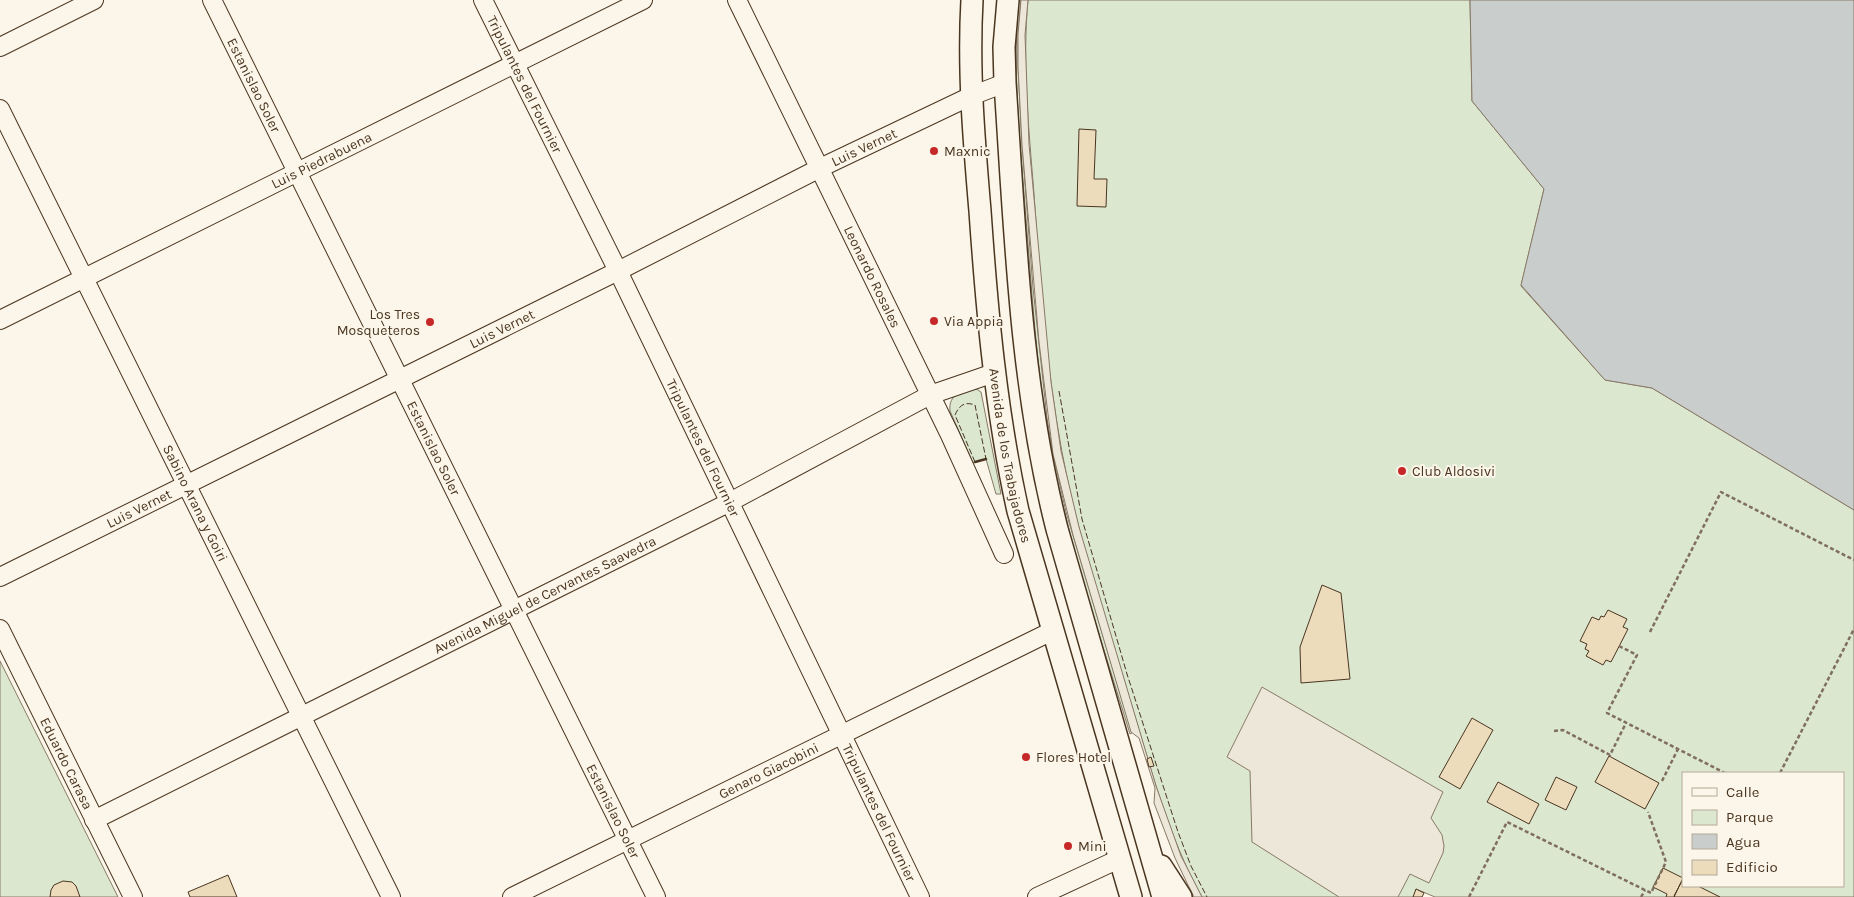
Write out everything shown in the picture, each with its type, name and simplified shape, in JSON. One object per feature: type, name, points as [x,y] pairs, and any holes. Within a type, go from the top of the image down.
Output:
[{"type":"main road","name":"Avenida de los Trabajadores","points":[[972,0],[971,96],[994,373],[1006,459],[1052,630],[1131,897]]},
{"type":"main road","name":"Avenida de los Trabajadores","points":[[1008,0],[1004,47],[1005,83],[1022,307],[1032,406],[1047,488],[1163,897]]},
{"type":"main road","points":[[1149,846],[1182,897]]},
{"type":"street","points":[[0,47],[94,0]]},
{"type":"street","name":"Estanislao Soler","points":[[212,0],[656,897]]},
{"type":"street","name":"Tripulantes del Fournier","points":[[483,0],[618,271],[728,503],[920,897]]},
{"type":"street","name":"Luis Piedrabuena","points":[[0,320],[643,0]]},
{"type":"street","name":"Leonardo Rosales","points":[[737,0],[950,435],[1004,554]]},
{"type":"street","name":"Luis Vernet","points":[[0,577],[618,271],[820,168],[971,96],[1005,83]]},
{"type":"street","name":"Sabino Arana y Goiri","points":[[0,109],[391,897]]},
{"type":"street","name":"Avenida Miguel de Cervantes Saavedra","points":[[94,820],[728,503],[930,395],[994,373]]},
{"type":"street","name":"Eduardo Carasa","points":[[0,629],[132,897]]},
{"type":"street","name":"Genaro Giacobini","points":[[512,897],[1052,630]]},
{"type":"street","points":[[1038,897],[1119,859]]},
{"type":"path","points":[[1650,632],[1722,492],[1854,560]]},
{"type":"path","points":[[1781,772],[1854,629]]},
{"type":"path","points":[[1620,646],[1637,655],[1607,713],[1723,772]]},
{"type":"path","points":[[1554,731],[1563,730],[1610,755],[1626,722]]},
{"type":"path","points":[[1662,781],[1678,749]]},
{"type":"path","points":[[1469,897],[1507,822],[1651,893],[1666,862],[1648,812]]},
{"type":"path","points":[[1641,897],[1645,890]]},
{"type":"green space","points":[[1019,0],[1021,0],[1018,67],[1022,145],[1033,288],[1047,418],[1066,512],[1132,733],[1130,734],[1077,560],[1059,490],[1042,393],[1035,331],[1019,130],[1016,52]]},
{"type":"green space","name":"Club Aldosivi","points":[[1028,0],[1470,0],[1472,101],[1544,189],[1521,286],[1605,380],[1652,388],[1854,510],[1854,897],[1435,897],[1416,889],[1414,897],[1202,897],[1179,849],[1160,799],[1092,575],[1068,483],[1056,420],[1041,291],[1027,97]]},
{"type":"green space","points":[[975,388],[981,392],[1001,494],[996,494],[986,459],[973,463],[950,411],[951,401],[954,397]]},
{"type":"green space","points":[[0,661],[118,897],[0,897]]},
{"type":"shaded area","points":[[1021,0],[1028,0],[1025,35],[1029,144],[1051,382],[1061,451],[1079,527],[1156,786],[1181,856],[1202,897],[1194,897],[1175,858],[1154,803],[1155,788],[1139,738],[1131,732],[1073,535],[1053,454],[1039,342],[1022,145],[1018,67]]},
{"type":"shaded area","points":[[1262,687],[1443,792],[1431,818],[1442,835],[1443,853],[1429,883],[1410,874],[1398,897],[1339,897],[1252,842],[1250,771],[1227,757]]},
{"type":"water","points":[[1470,0],[1854,0],[1854,510],[1652,388],[1605,380],[1521,285],[1544,189],[1472,101]]},
{"type":"building","points":[[1079,129],[1096,130],[1094,179],[1107,179],[1106,207],[1077,206]]},
{"type":"building","points":[[1322,585],[1341,593],[1350,679],[1301,683],[1300,647]]},
{"type":"building","points":[[1608,610],[1627,619],[1623,627],[1628,629],[1611,662],[1606,660],[1603,665],[1586,656],[1589,651],[1585,649],[1587,644],[1580,641],[1592,617],[1599,620],[1601,616],[1604,617]]},
{"type":"building","points":[[1472,718],[1493,730],[1460,789],[1439,777]]},
{"type":"building","points":[[1609,756],[1659,783],[1645,809],[1595,782]]},
{"type":"building","points":[[1151,757],[1154,766],[1149,767],[1147,759]]},
{"type":"building","points":[[1556,777],[1577,787],[1566,810],[1545,800]]},
{"type":"building","points":[[1498,782],[1539,804],[1529,824],[1487,802]]},
{"type":"building","points":[[1663,868],[1682,878],[1674,897],[1666,897],[1667,894],[1653,887]]},
{"type":"building","points":[[228,875],[237,897],[190,897],[188,892]]},
{"type":"building","points":[[63,881],[72,882],[76,886],[80,897],[50,897],[54,885]]},
{"type":"building","points":[[1682,881],[1682,887],[1700,887],[1720,897],[1675,897]]},
{"type":"building","points":[[1416,889],[1424,893],[1422,897],[1413,897]]},
{"type":"fence","points":[[1059,391],[1082,519],[1127,674],[1178,832],[1191,866],[1207,897]]},
{"type":"fence","points":[[975,462],[955,415],[958,409],[965,404],[975,405],[986,459]]},
{"type":"wall","points":[[975,462],[986,459]]},
{"type":"place","name":"Maxnic","points":[[934,151]]},
{"type":"place","name":"Via Appia","points":[[934,321]]},
{"type":"place","name":"Los Tres Mosqueteros","points":[[430,322]]},
{"type":"place","name":"Club Aldosivi","points":[[1402,471]]},
{"type":"place","name":"Flores Hotel","points":[[1026,757]]},
{"type":"place","name":"Mini","points":[[1068,846]]}]
